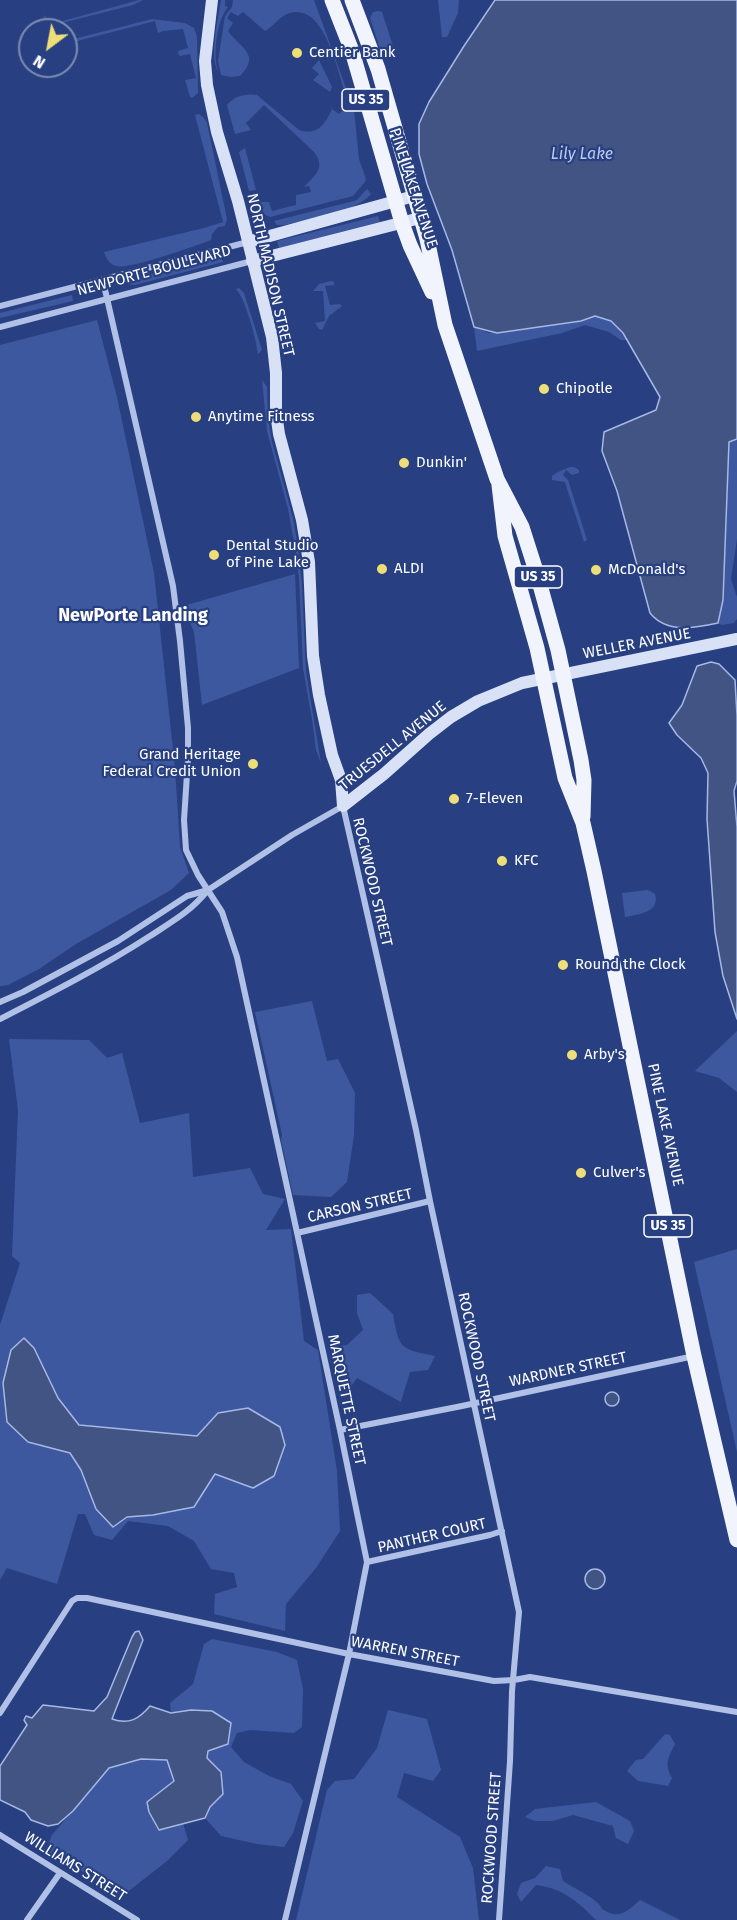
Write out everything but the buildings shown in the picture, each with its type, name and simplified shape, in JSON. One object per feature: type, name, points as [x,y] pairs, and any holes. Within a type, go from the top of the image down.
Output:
[{"type":"main road","name":"PINE LAKE AVENUE","points":[[332,0],[352,51],[402,223],[444,316]]},
{"type":"main road","name":"PINE LAKE AVENUE","points":[[354,0],[378,69],[427,239],[444,316],[499,485],[522,527],[537,574],[563,674],[584,780],[583,823]]},
{"type":"main road","name":"PINE LAKE AVENUE","points":[[499,485],[505,536],[537,648],[565,778],[583,823],[694,1356],[737,1537]]},
{"type":"street","name":"NORTH MADISON STREET","points":[[212,0],[204,61],[207,85],[217,132],[238,201],[272,337],[279,435],[303,526],[309,561],[313,656],[332,755],[341,780],[343,806]]},
{"type":"street","name":"NEWPORTE BOULEVARD","points":[[0,306],[248,242],[414,196]]},
{"type":"street","name":"NEWPORTE BOULEVARD","points":[[0,327],[420,218]]},
{"type":"street","name":"MARQUETTE STREET","points":[[103,280],[173,586],[188,728],[184,820],[186,850],[198,875],[222,912],[237,957],[368,1562],[349,1653],[285,1920]]},
{"type":"street","name":"WELLER AVENUE","points":[[543,679],[737,639]]},
{"type":"street","name":"TRUESDELL AVENUE","points":[[0,1002],[118,941],[187,896],[208,890],[310,824],[343,806],[451,717],[478,701],[517,685],[543,679]]},
{"type":"street","name":"ROCKWOOD STREET","points":[[343,806],[416,1130],[519,1612],[499,1920]]},
{"type":"street","name":"TRUESDELL AVENUE","points":[[0,1018],[79,978],[132,947],[195,906],[208,890]]},
{"type":"street","name":"CARSON STREET","points":[[297,1233],[430,1202]]},
{"type":"street","name":"WARDNER STREET","points":[[340,1430],[694,1356]]},
{"type":"street","name":"PANTHER COURT","points":[[368,1562],[502,1531]]},
{"type":"street","name":"WARREN STREET","points":[[0,1713],[72,1601],[77,1598],[97,1600],[494,1681],[530,1677],[737,1712]]},
{"type":"street","name":"WILLIAMS STREET","points":[[0,1835],[137,1920]]},
{"type":"street","points":[[27,1920],[60,1873]]},
{"type":"shaded area","points":[[143,0],[133,5],[78,19],[74,18]]},
{"type":"shaded area","points":[[221,0],[225,0],[225,6],[228,7],[218,29],[216,56],[218,72],[215,65],[214,47]]},
{"type":"shaded area","points":[[233,0],[314,0],[354,110],[359,159],[366,179],[353,196],[270,217],[263,214],[255,204],[269,202],[272,211],[296,205],[296,195],[311,192],[309,186],[304,187],[318,171],[318,158],[264,105],[246,123],[251,130],[235,134],[227,105],[240,96],[257,95],[299,130],[311,131],[320,127],[332,109],[339,114],[349,105],[343,98],[344,89],[326,38],[310,17],[299,12],[287,14],[265,31],[243,12],[238,16],[231,12],[227,18],[233,23],[228,31],[247,52],[249,62],[240,76],[221,75],[218,61],[225,16],[232,7]]},
{"type":"shaded area","points":[[438,0],[459,0],[458,13],[447,37],[442,37]]},
{"type":"shaded area","points":[[373,12],[382,12],[394,49],[390,53],[381,52],[370,18]]},
{"type":"shaded area","points":[[152,19],[185,23],[194,28],[197,37],[198,93],[190,97],[185,80],[196,78],[190,54],[180,56],[178,53],[188,48],[183,29],[158,33],[155,21],[78,41],[78,38]]},
{"type":"shaded area","points":[[319,60],[332,87],[330,92],[313,80],[319,74],[312,68]]},
{"type":"shaded area","points":[[199,114],[207,123],[227,219],[225,226],[218,227],[212,234],[211,240],[162,257],[123,266],[114,265],[104,252],[223,222],[195,115]]},
{"type":"shaded area","points":[[245,148],[256,190],[249,191],[239,152]]},
{"type":"shaded area","points":[[367,189],[371,194],[355,206],[344,210],[285,225],[277,225],[274,221],[357,200]]},
{"type":"shaded area","points":[[378,216],[380,222],[279,248],[277,241]]},
{"type":"shaded area","points":[[221,256],[223,262],[135,285],[125,284],[127,280]]},
{"type":"shaded area","points":[[331,281],[334,285],[325,286],[330,305],[340,304],[342,306],[329,316],[322,330],[315,323],[325,321],[323,291],[313,291],[319,284]]},
{"type":"shaded area","points":[[239,288],[244,293],[262,350],[258,354],[247,310],[236,289]]},
{"type":"shaded area","points":[[72,295],[73,301],[0,318],[0,313]]},
{"type":"shaded area","points":[[595,316],[611,321],[627,340],[621,340],[609,332],[585,325],[562,333],[477,351],[474,327],[489,333],[581,321]]},
{"type":"shaded area","points":[[97,320],[117,397],[154,573],[175,768],[180,847],[189,873],[171,890],[76,944],[39,969],[8,985],[0,986],[0,345]]},
{"type":"shaded area","points":[[262,380],[267,387],[268,419],[272,442],[293,518],[298,548],[306,672],[321,763],[316,750],[303,668],[296,553],[288,509],[267,431]]},
{"type":"shaded area","points":[[737,439],[737,539],[731,579],[737,597],[737,619],[734,623],[722,625],[718,623],[723,600],[729,441]]},
{"type":"shaded area","points":[[570,467],[579,470],[579,473],[572,475],[566,470],[563,475],[568,480],[587,540],[584,542],[565,482],[552,480],[552,476]]},
{"type":"shaded area","points":[[295,574],[299,668],[202,705],[194,632],[183,606]]},
{"type":"shaded area","points":[[648,890],[655,894],[656,900],[651,909],[625,917],[622,893]]},
{"type":"shaded area","points":[[312,1001],[327,1061],[338,1059],[355,1093],[354,1135],[347,1182],[331,1197],[293,1195],[255,1012]]},
{"type":"shaded area","points":[[737,1031],[737,1092],[719,1078],[695,1071]]},
{"type":"shaded area","points":[[9,1039],[89,1040],[107,1058],[122,1053],[140,1123],[189,1113],[193,1177],[250,1168],[263,1194],[285,1199],[266,1230],[291,1229],[304,1341],[318,1350],[337,1471],[340,1531],[316,1568],[286,1604],[285,1631],[214,1614],[215,1594],[237,1587],[234,1573],[211,1569],[194,1541],[168,1526],[128,1521],[112,1540],[94,1535],[85,1514],[78,1514],[57,1584],[7,1568],[0,1580],[0,1325],[20,1263],[12,1256],[18,1110]]},
{"type":"shaded area","points":[[737,1249],[737,1452],[694,1262]]},
{"type":"shaded area","points":[[370,1293],[393,1314],[397,1334],[403,1346],[435,1356],[428,1370],[410,1372],[401,1402],[357,1378],[347,1392],[339,1387],[331,1347],[347,1345],[363,1330],[357,1313],[357,1295]]},
{"type":"shaded area","points":[[212,1639],[277,1652],[297,1660],[303,1689],[302,1727],[294,1733],[250,1730],[237,1733],[231,1747],[244,1762],[269,1776],[291,1784],[303,1801],[293,1833],[284,1847],[221,1836],[205,1818],[210,1807],[223,1794],[221,1772],[207,1758],[208,1751],[191,1710],[171,1713],[170,1703],[193,1684],[204,1644]]},
{"type":"shaded area","points":[[388,1710],[427,1719],[441,1770],[433,1781],[404,1773],[397,1797],[460,1837],[473,1868],[479,1920],[296,1920],[327,1790],[335,1781],[354,1779],[377,1748]]},
{"type":"shaded area","points":[[665,1734],[670,1735],[675,1744],[668,1761],[668,1769],[672,1778],[668,1786],[638,1781],[627,1771],[636,1760],[643,1759]]},
{"type":"shaded area","points":[[141,1759],[167,1760],[174,1781],[147,1802],[149,1812],[159,1829],[183,1823],[188,1840],[167,1861],[125,1894],[45,1852],[52,1835],[109,1768]]},
{"type":"shaded area","points":[[596,1802],[630,1821],[634,1831],[628,1844],[616,1838],[613,1826],[573,1815],[553,1821],[535,1821],[525,1817],[535,1809]]},
{"type":"shaded area","points":[[546,1866],[560,1869],[563,1881],[591,1898],[608,1912],[622,1913],[640,1900],[680,1920],[596,1920],[569,1897],[554,1889],[536,1885],[521,1902],[517,1894],[521,1883],[535,1878]]},
{"type":"water","name":"Lily Lake","points":[[495,0],[737,0],[737,439],[729,442],[723,600],[718,623],[691,628],[673,627],[657,620],[650,613],[617,491],[602,451],[604,432],[656,410],[660,397],[623,333],[611,321],[595,316],[581,321],[497,333],[474,327],[452,250],[427,184],[419,154],[419,124],[429,102]]},
{"type":"water","points":[[711,662],[719,664],[735,680],[737,1019],[723,976],[715,932],[707,819],[708,773],[701,758],[677,735],[669,723],[682,705],[697,666]]},
{"type":"water","points":[[24,1338],[34,1348],[58,1398],[79,1425],[197,1436],[218,1413],[248,1408],[280,1427],[285,1445],[274,1476],[253,1488],[215,1474],[194,1507],[153,1515],[127,1517],[113,1527],[96,1509],[81,1470],[70,1453],[28,1442],[7,1422],[3,1383],[11,1350]]},
{"type":"water","points":[[612,1392],[617,1394],[619,1399],[617,1404],[612,1406],[607,1404],[605,1399],[607,1394]]},
{"type":"water","points":[[595,1569],[602,1572],[605,1579],[602,1586],[595,1589],[588,1586],[585,1579],[588,1572]]},
{"type":"water","points":[[139,1631],[143,1640],[112,1719],[133,1720],[150,1706],[171,1713],[191,1710],[212,1711],[231,1723],[228,1744],[208,1751],[207,1758],[221,1772],[223,1794],[210,1807],[205,1818],[159,1830],[149,1812],[147,1802],[174,1781],[167,1760],[141,1759],[109,1768],[73,1811],[58,1824],[48,1826],[31,1820],[25,1812],[0,1800],[0,1766],[27,1725],[24,1720],[26,1716],[32,1718],[43,1705],[94,1711],[107,1697],[132,1637],[135,1632]]},
{"type":"place","name":"Centier Bank","points":[[297,53]]},
{"type":"place","name":"Chipotle","points":[[544,389]]},
{"type":"place","name":"Anytime Fitness","points":[[196,417]]},
{"type":"place","name":"Dunkin'","points":[[404,463]]},
{"type":"place","name":"Dental Studio of Pine Lake","points":[[214,555]]},
{"type":"place","name":"ALDI","points":[[382,569]]},
{"type":"place","name":"McDonald's","points":[[596,570]]},
{"type":"place","name":"Grand Heritage Federal Credit Union","points":[[253,764]]},
{"type":"place","name":"7-Eleven","points":[[454,799]]},
{"type":"place","name":"KFC","points":[[502,861]]},
{"type":"place","name":"Round the Clock","points":[[563,965]]},
{"type":"place","name":"Arby's","points":[[572,1055]]},
{"type":"place","name":"Culver's","points":[[581,1173]]},
{"type":"district","name":"NewPorte Landing","points":[[133,616]]}]
